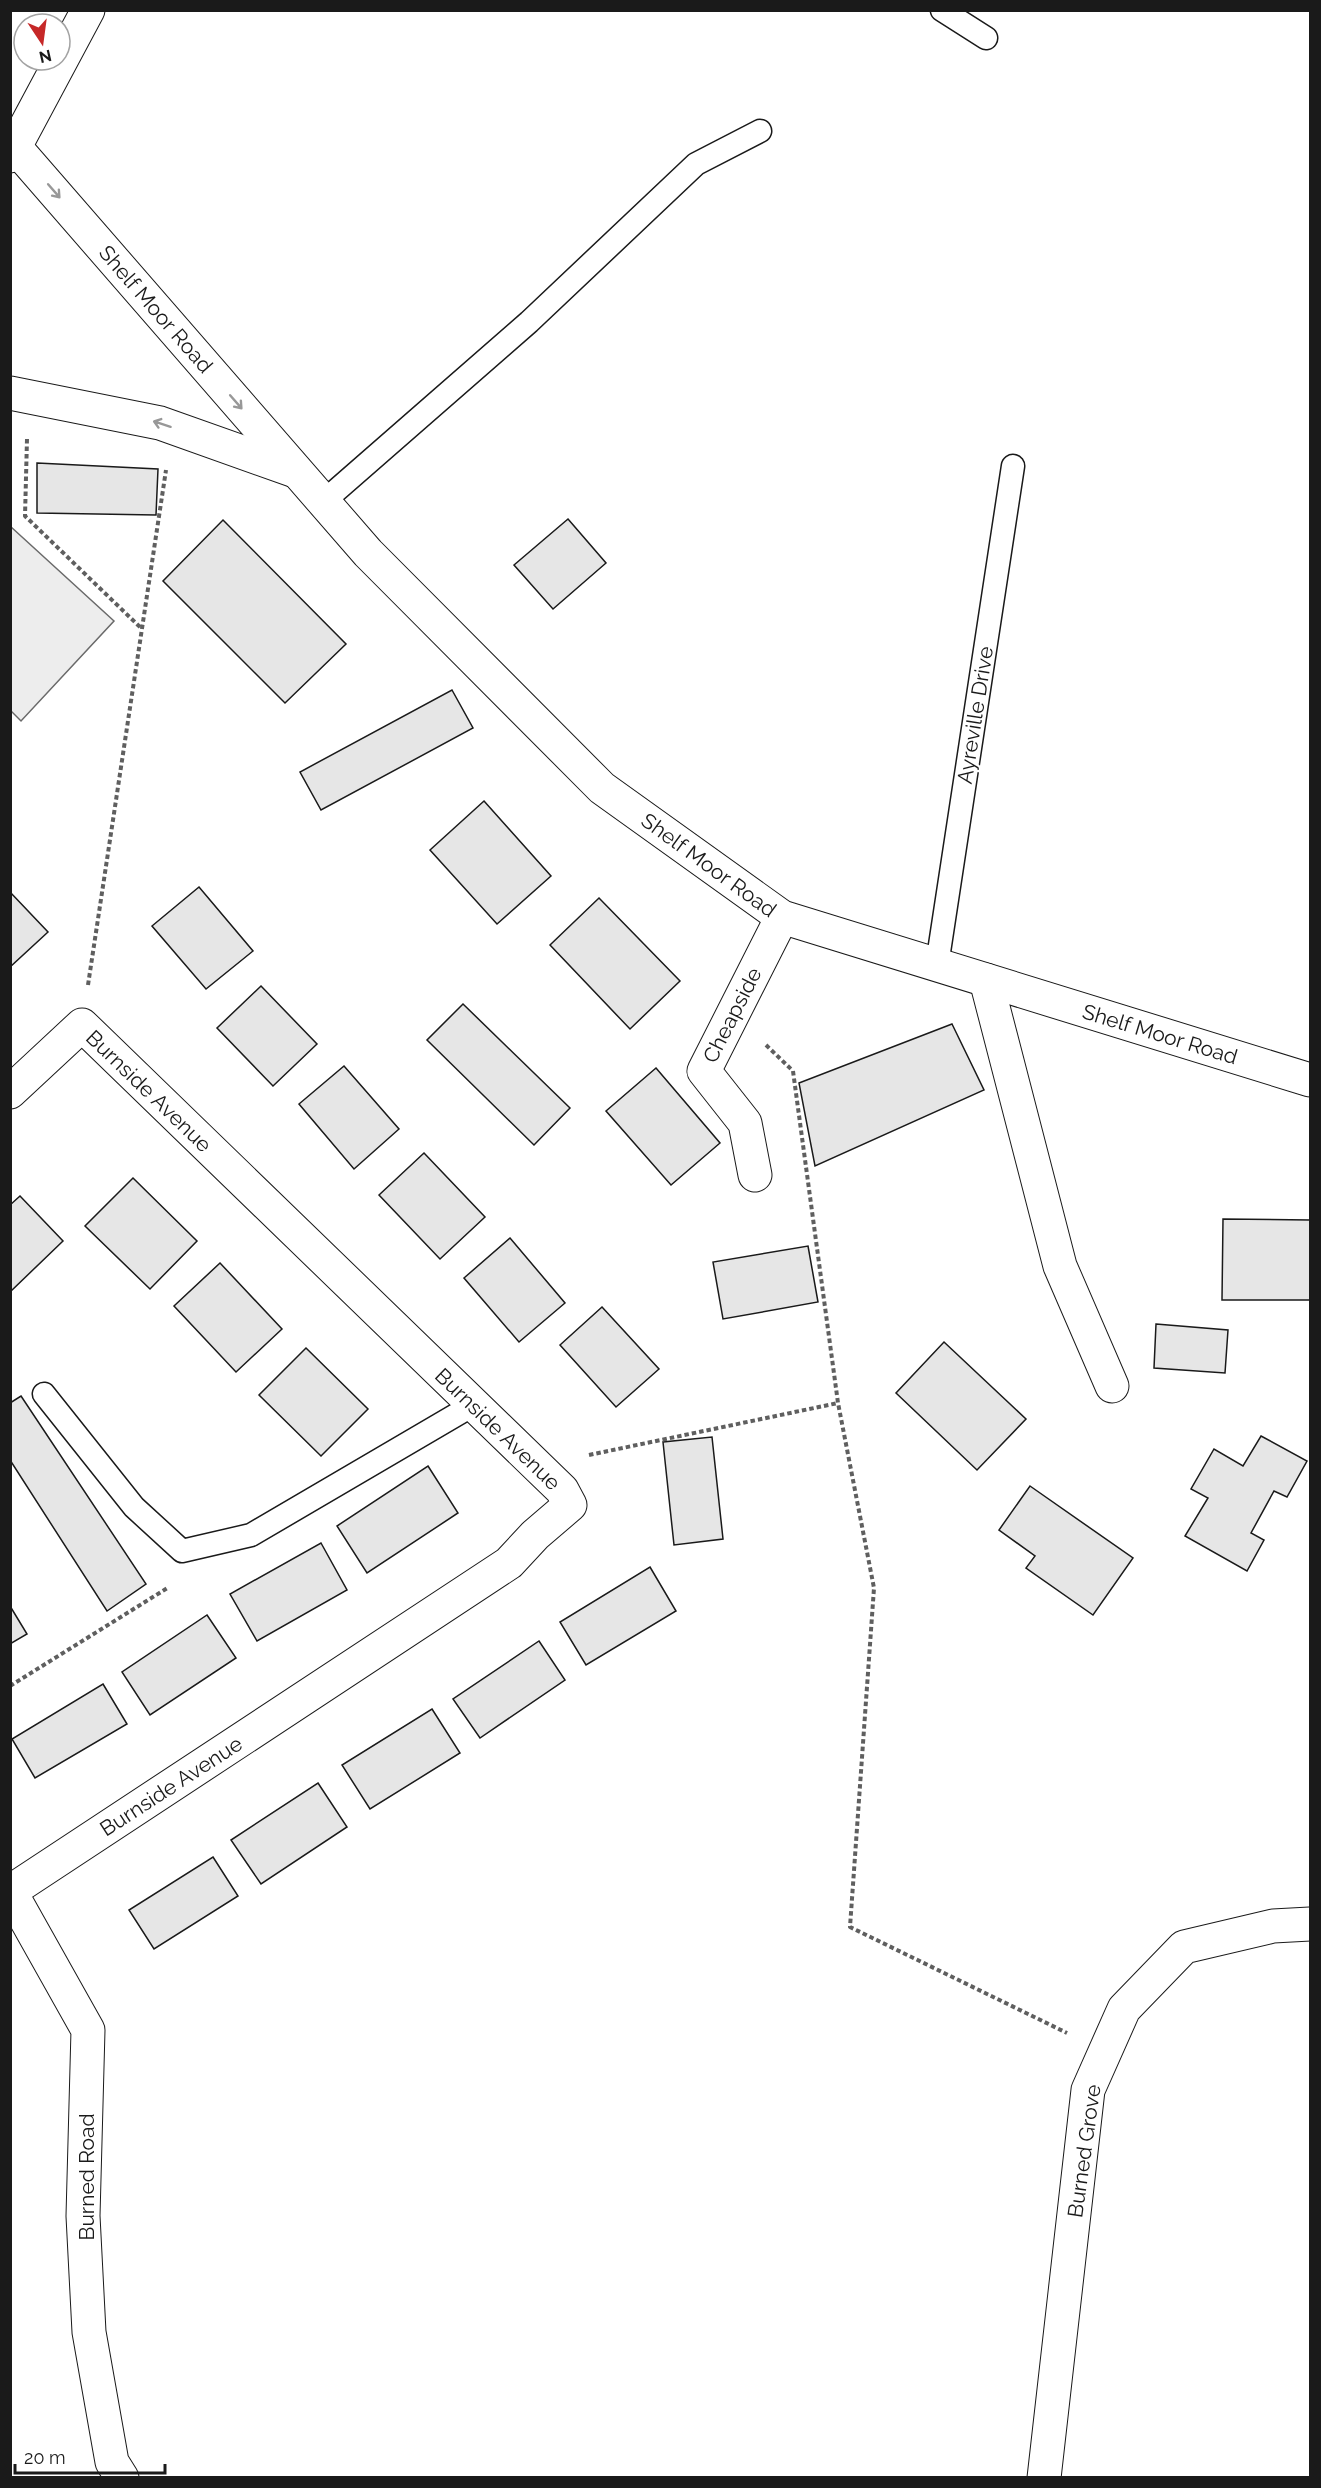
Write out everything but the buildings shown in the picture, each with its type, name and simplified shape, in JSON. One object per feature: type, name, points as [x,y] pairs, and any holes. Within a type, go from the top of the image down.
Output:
[{"type":"main road","points":[[13,151],[84,12]]},
{"type":"main road","name":"Shelf Moor Road","points":[[13,151],[368,553],[602,788],[782,918],[1311,1080]]},
{"type":"main road","name":"Shelf Moor Road","points":[[20,395],[160,423],[297,472]]},
{"type":"main road","name":"Cheapside","points":[[755,1175],[745,1123],[704,1071],[782,918]]},
{"type":"main road","points":[[986,980],[1060,1266],[1112,1386]]},
{"type":"main road","name":"Burnside Avenue","points":[[10,1092],[82,1025],[537,1466],[561,1490],[570,1505],[535,1535],[509,1563],[11,1891]]},
{"type":"main road","name":"Burned Road","points":[[11,1891],[20,1930],[88,2030],[83,2216],[89,2332],[112,2462],[122,2478]]},
{"type":"main road","name":"Burned Grove","points":[[1044,2478],[1088,2090],[1124,2009],[1184,1947],[1273,1926],[1311,1924]]},
{"type":"lane","points":[[942,10],[986,38]]},
{"type":"lane","points":[[323,502],[529,322],[696,164],[760,131]]},
{"type":"lane","name":"Ayreville Drive","points":[[937,965],[1013,466]]},
{"type":"lane","points":[[44,1394],[134,1508],[182,1551],[251,1535],[473,1405]]},
{"type":"path","points":[[20,395],[25,516],[142,628]]},
{"type":"path","points":[[82,1025],[172,428]]},
{"type":"path","points":[[733,1014],[793,1071],[838,1403],[874,1588],[850,1927],[1105,2052]]},
{"type":"path","points":[[537,1466],[838,1403]]},
{"type":"path","points":[[10,1686],[171,1586]]},
{"type":"shaded area","points":[[10,526],[114,621],[21,721],[11,711]]}]
